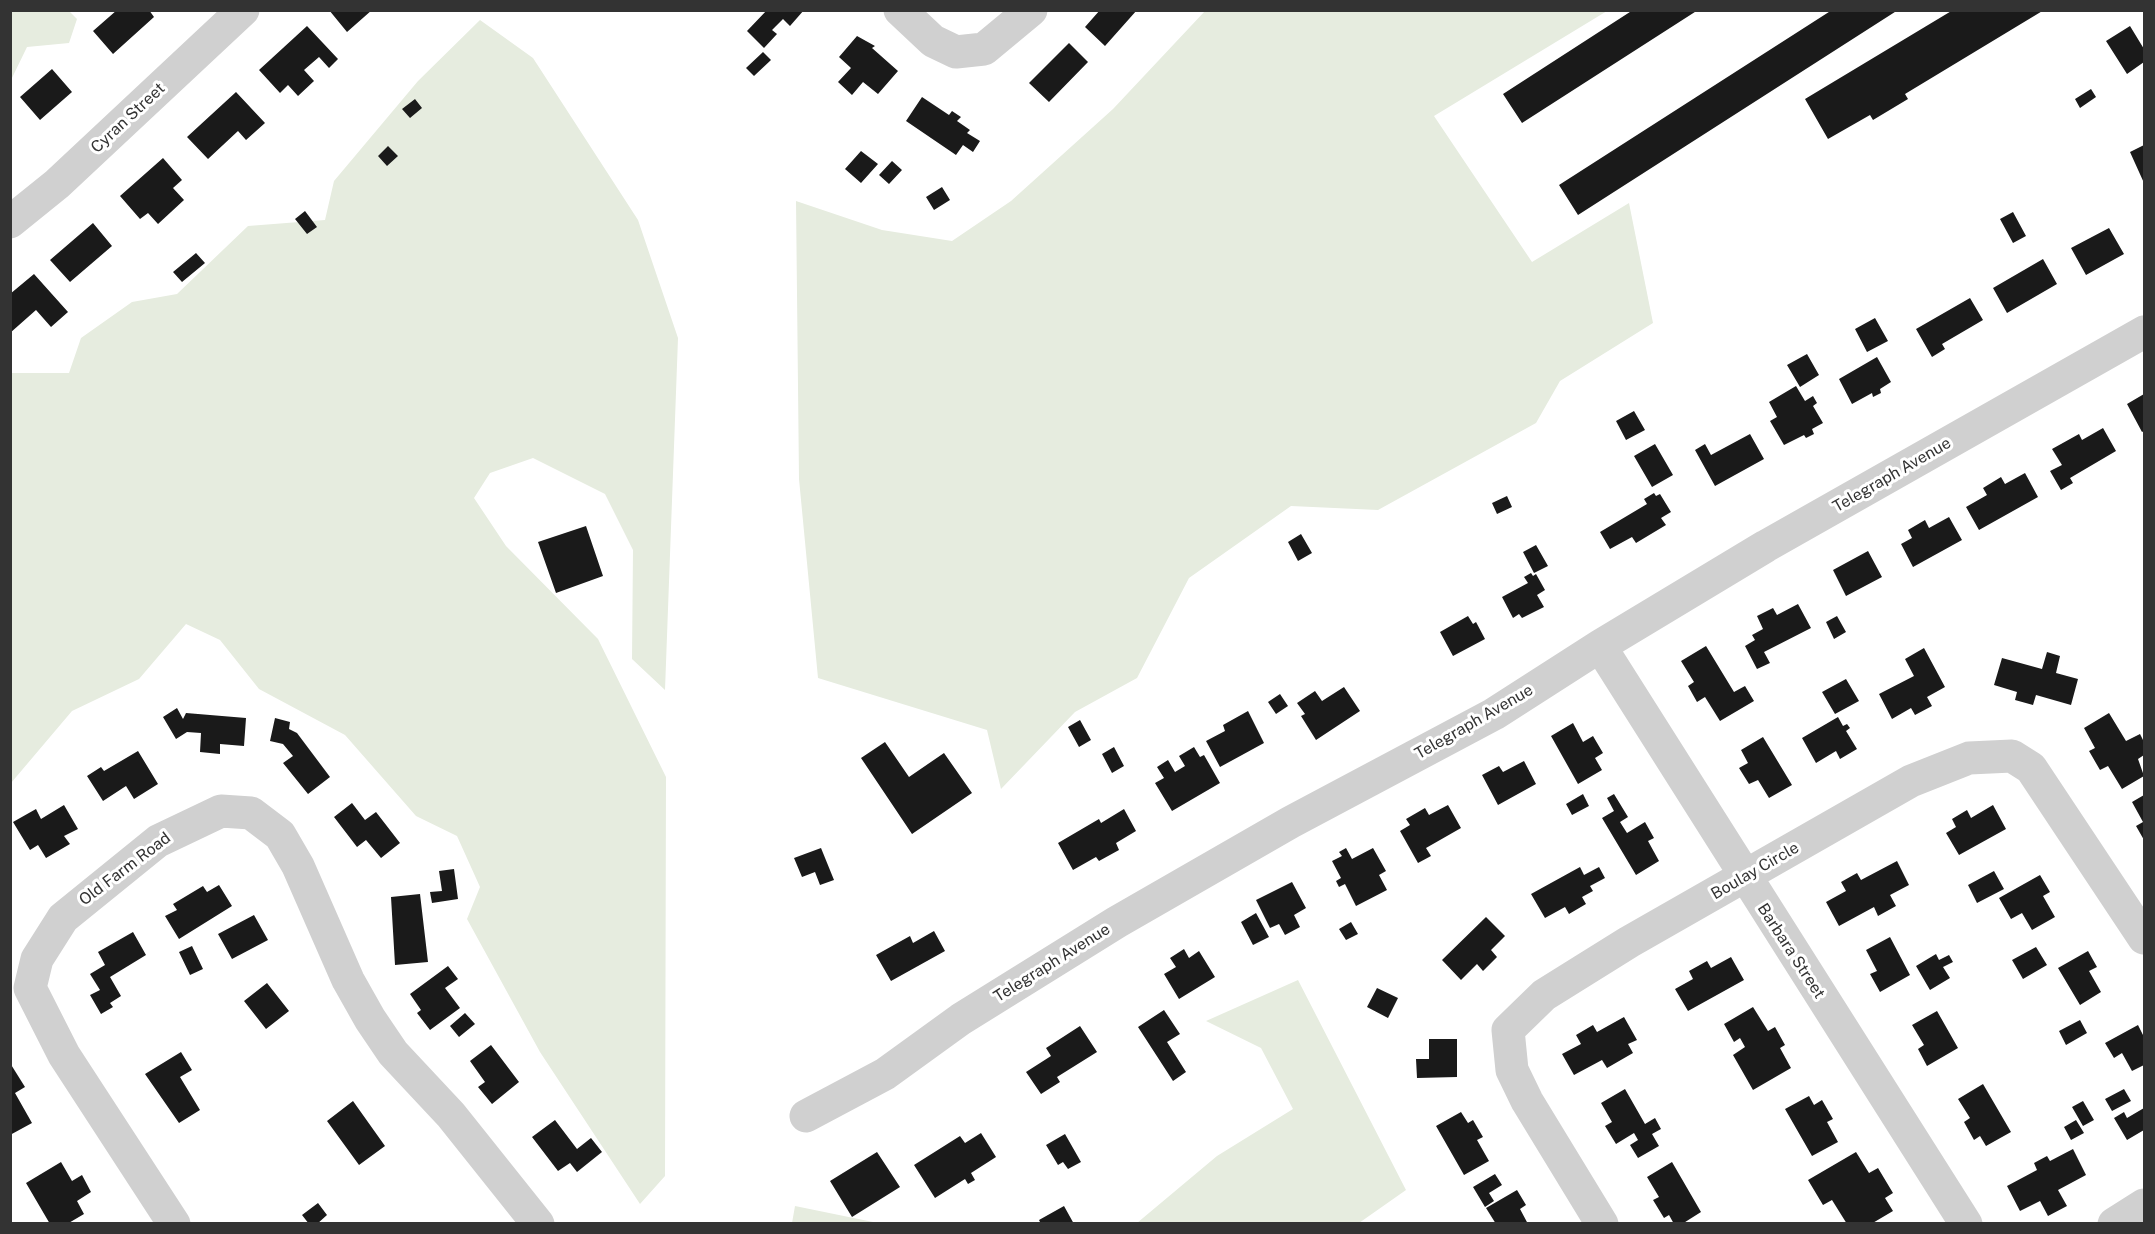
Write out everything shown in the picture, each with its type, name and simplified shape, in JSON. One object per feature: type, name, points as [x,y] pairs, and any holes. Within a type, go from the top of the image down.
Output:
[{"type":"street","name":"Cyran Street","points":[[10,222],[57,184],[243,10]]},
{"type":"street","points":[[900,10],[933,41],[956,52],[984,49],[1031,10]]},
{"type":"street","name":"Telegraph Avenue","points":[[806,1116],[885,1074],[961,1019],[1117,922],[1292,822],[1494,714],[1600,646],[1766,546],[2145,332]]},
{"type":"street","name":"Barbara Street","points":[[1600,646],[1744,878],[1966,1224]]},
{"type":"street","name":"Boulay Circle","points":[[1602,1224],[1527,1101],[1512,1070],[1508,1030],[1544,995],[1629,942],[1911,781],[1969,758],[2012,756],[2031,768],[2145,938]]},
{"type":"street","name":"Old Farm Road","points":[[174,1224],[64,1054],[30,988],[37,959],[63,918],[158,841],[221,811],[251,813],[280,835],[298,866],[348,980],[370,1019],[393,1053],[451,1115],[538,1224]]},
{"type":"street","points":[[2114,1224],[2145,1205]]},
{"type":"shaded area","points":[[11,10],[69,11],[77,19],[69,43],[27,47],[11,80]]},
{"type":"shaded area","points":[[1205,11],[1607,11],[1434,116],[1532,262],[1629,203],[1653,323],[1560,381],[1536,423],[1378,510],[1291,506],[1189,578],[1137,678],[1075,712],[1001,789],[987,730],[818,678],[799,479],[796,201],[882,230],[952,241],[1011,201],[1113,109]]},
{"type":"shaded area","points":[[480,20],[533,58],[638,220],[678,338],[665,690],[632,659],[633,550],[605,494],[533,458],[490,473],[474,498],[506,546],[598,639],[666,777],[665,1176],[640,1204],[540,1052],[467,919],[480,887],[457,836],[416,816],[345,735],[259,689],[220,640],[186,624],[139,679],[72,711],[11,783],[11,373],[69,373],[81,338],[132,302],[177,294],[248,226],[325,220],[334,181],[418,81]]},
{"type":"shaded area","points":[[1298,980],[1406,1190],[1359,1223],[1137,1223],[1217,1156],[1293,1109],[1261,1048],[1206,1021]]},
{"type":"shaded area","points":[[795,1206],[878,1223],[792,1223]]},
{"type":"building","points":[[117,10],[149,10],[154,17],[113,54],[93,31]]},
{"type":"building","points":[[329,10],[372,10],[347,32]]},
{"type":"building","points":[[767,10],[804,10],[790,26],[783,19],[772,30],[777,34],[764,48],[747,31]]},
{"type":"building","points":[[1100,10],[1137,10],[1105,46],[1085,27]]},
{"type":"building","points":[[1633,10],[1698,10],[1522,123],[1503,94]]},
{"type":"building","points":[[1832,10],[1898,10],[1578,215],[1559,185]]},
{"type":"building","points":[[1953,10],[2044,10],[1905,94],[1908,99],[1873,120],[1870,115],[1828,139],[1805,99]]},
{"type":"building","points":[[307,26],[338,59],[329,68],[319,57],[304,70],[314,81],[298,96],[288,85],[280,93],[259,70]]},
{"type":"building","points":[[2130,26],[2144,49],[2144,62],[2127,74],[2106,41]]},
{"type":"building","points":[[857,36],[875,46],[872,48],[898,71],[878,94],[863,82],[852,95],[838,82],[851,68],[839,57]]},
{"type":"building","points":[[1069,43],[1088,62],[1049,102],[1029,83]]},
{"type":"building","points":[[763,52],[771,60],[754,76],[746,68]]},
{"type":"building","points":[[52,69],[72,92],[40,120],[20,97]]},
{"type":"building","points":[[2091,89],[2096,97],[2080,108],[2075,99]]},
{"type":"building","points":[[236,92],[265,123],[246,140],[238,131],[208,159],[187,137]]},
{"type":"building","points":[[922,97],[949,115],[952,111],[961,117],[957,121],[970,130],[967,133],[980,141],[973,152],[963,145],[956,155],[906,121]]},
{"type":"building","points":[[415,99],[422,108],[410,118],[402,109]]},
{"type":"building","points":[[2144,145],[2144,183],[2130,152]]},
{"type":"building","points":[[388,146],[398,156],[387,166],[378,156]]},
{"type":"building","points":[[861,151],[878,164],[861,183],[845,169]]},
{"type":"building","points":[[163,158],[182,180],[173,188],[184,200],[158,224],[148,213],[140,219],[120,196]]},
{"type":"building","points":[[892,161],[902,170],[889,184],[879,175]]},
{"type":"building","points":[[942,187],[950,200],[934,210],[926,197]]},
{"type":"building","points":[[305,211],[317,227],[307,234],[295,219]]},
{"type":"building","points":[[2013,212],[2026,236],[2013,243],[2000,219]]},
{"type":"building","points":[[93,223],[112,246],[70,282],[50,260]]},
{"type":"building","points":[[2109,228],[2124,254],[2086,275],[2071,248]]},
{"type":"building","points":[[196,253],[205,263],[182,282],[173,272]]},
{"type":"building","points":[[2043,259],[2057,284],[2007,313],[1993,288]]},
{"type":"building","points":[[34,274],[68,312],[51,327],[36,310],[10,333],[10,294]]},
{"type":"building","points":[[1970,298],[1983,320],[1942,344],[1945,349],[1932,357],[1916,329]]},
{"type":"building","points":[[1875,318],[1888,341],[1867,352],[1855,329]]},
{"type":"building","points":[[1807,354],[1819,375],[1800,387],[1787,365]]},
{"type":"building","points":[[1877,357],[1891,382],[1880,389],[1881,393],[1873,397],[1872,393],[1852,404],[1839,379]]},
{"type":"building","points":[[1796,386],[1805,401],[1813,396],[1817,403],[1813,406],[1823,423],[1812,429],[1814,434],[1806,438],[1804,435],[1784,445],[1770,421],[1777,417],[1769,402]]},
{"type":"building","points":[[2144,394],[2144,431],[2142,432],[2127,404]]},
{"type":"building","points":[[1634,411],[1645,430],[1626,440],[1616,421]]},
{"type":"building","points":[[2103,428],[2116,451],[2070,478],[2073,483],[2061,490],[2050,471],[2062,465],[2052,449],[2079,434],[2082,440]]},
{"type":"building","points":[[1750,434],[1764,459],[1715,486],[1695,450],[1705,444],[1711,455]]},
{"type":"building","points":[[1655,444],[1673,475],[1652,487],[1634,456]]},
{"type":"building","points":[[2025,473],[2038,497],[1979,530],[1966,507],[1987,495],[1983,488],[2001,477],[2005,484]]},
{"type":"building","points":[[1654,493],[1656,496],[1660,494],[1671,512],[1661,518],[1666,525],[1636,543],[1632,537],[1610,549],[1600,532],[1647,504],[1644,499]]},
{"type":"building","points":[[1507,496],[1512,507],[1497,514],[1492,503]]},
{"type":"building","points":[[1949,517],[1962,540],[1913,567],[1901,544],[1912,538],[1908,530],[1925,520],[1929,528]]},
{"type":"building","points":[[586,526],[603,576],[556,593],[538,542]]},
{"type":"building","points":[[1301,534],[1312,553],[1298,561],[1288,542]]},
{"type":"building","points":[[1536,545],[1548,566],[1534,573],[1523,552]]},
{"type":"building","points":[[1868,551],[1882,577],[1846,596],[1833,570]]},
{"type":"building","points":[[1531,573],[1533,576],[1536,574],[1545,590],[1537,595],[1544,607],[1522,618],[1519,614],[1513,618],[1502,597],[1528,583],[1524,577]]},
{"type":"building","points":[[1798,604],[1811,628],[1764,652],[1770,663],[1757,669],[1745,646],[1755,640],[1752,635],[1763,629],[1757,616],[1773,608],[1777,615]]},
{"type":"building","points":[[1468,616],[1473,624],[1476,622],[1485,639],[1453,656],[1440,632]]},
{"type":"building","points":[[1837,616],[1846,632],[1834,639],[1826,622]]},
{"type":"building","points":[[1706,646],[1734,692],[1745,686],[1754,701],[1720,721],[1705,697],[1697,702],[1688,686],[1694,682],[1681,661]]},
{"type":"building","points":[[1924,648],[1945,687],[1927,697],[1932,706],[1915,715],[1911,708],[1892,719],[1879,694],[1914,676],[1905,659]]},
{"type":"building","points":[[2047,652],[2060,656],[2056,673],[2078,679],[2071,705],[2036,695],[2033,705],[2015,700],[2017,692],[1994,685],[2002,658],[2042,669]]},
{"type":"building","points":[[1846,679],[1859,701],[1835,714],[1822,692]]},
{"type":"building","points":[[1344,687],[1360,711],[1316,740],[1301,716],[1305,714],[1297,703],[1315,691],[1322,701]]},
{"type":"building","points":[[1280,694],[1288,706],[1276,714],[1268,702]]},
{"type":"building","points":[[177,708],[183,719],[186,713],[246,718],[244,746],[220,744],[220,754],[200,752],[201,733],[187,732],[176,739],[163,717]]},
{"type":"building","points":[[1248,711],[1264,743],[1220,767],[1206,741],[1225,731],[1223,725]]},
{"type":"building","points":[[2109,713],[2126,741],[2140,734],[2144,742],[2144,755],[2138,759],[2144,776],[2122,789],[2108,766],[2100,770],[2089,751],[2095,748],[2084,728]]},
{"type":"building","points":[[1838,717],[1843,726],[1847,724],[1850,728],[1846,731],[1857,749],[1840,759],[1836,751],[1816,763],[1802,738]]},
{"type":"building","points":[[275,718],[290,722],[289,729],[297,733],[330,777],[308,794],[283,763],[293,756],[283,744],[270,741]]},
{"type":"building","points":[[1080,720],[1091,740],[1079,747],[1068,727]]},
{"type":"building","points":[[1573,723],[1583,742],[1593,736],[1603,753],[1595,758],[1602,770],[1578,784],[1551,736]]},
{"type":"building","points":[[1763,737],[1792,785],[1769,798],[1758,780],[1749,784],[1739,768],[1748,763],[1741,750]]},
{"type":"building","points":[[885,742],[909,777],[944,753],[972,793],[912,834],[861,758]]},
{"type":"building","points":[[1114,747],[1124,766],[1112,773],[1102,754]]},
{"type":"building","points":[[1194,747],[1200,757],[1204,755],[1220,783],[1172,811],[1155,783],[1164,778],[1157,767],[1168,760],[1175,772],[1185,766],[1179,756]]},
{"type":"building","points":[[138,751],[158,784],[134,799],[126,786],[103,801],[87,776],[101,767],[104,771]]},
{"type":"building","points":[[1524,761],[1536,784],[1498,805],[1482,775],[1499,766],[1503,772]]},
{"type":"building","points":[[1583,794],[1589,806],[1572,815],[1566,804]]},
{"type":"building","points":[[1614,794],[1628,817],[1620,822],[1627,833],[1645,822],[1654,838],[1648,841],[1659,861],[1636,875],[1602,818],[1614,811],[1607,798]]},
{"type":"building","points":[[2144,795],[2144,840],[2136,826],[2143,822],[2132,802]]},
{"type":"building","points":[[352,803],[365,820],[376,812],[400,843],[381,858],[366,840],[357,847],[334,817]]},
{"type":"building","points":[[64,805],[78,829],[64,836],[70,844],[46,858],[38,845],[30,850],[13,822],[36,809],[41,819]]},
{"type":"building","points":[[1448,805],[1461,828],[1426,848],[1431,856],[1418,863],[1400,831],[1410,825],[1406,819],[1425,808],[1429,815]]},
{"type":"building","points":[[1993,805],[2006,829],[1959,855],[1946,833],[1956,827],[1952,819],[1967,810],[1971,818]]},
{"type":"building","points":[[1124,809],[1136,831],[1116,843],[1119,850],[1099,861],[1096,857],[1073,870],[1058,843],[1099,819],[1101,823]]},
{"type":"building","points":[[821,848],[834,880],[820,885],[815,872],[802,877],[794,858]]},
{"type":"building","points":[[1346,848],[1352,859],[1373,848],[1386,871],[1379,875],[1387,890],[1356,906],[1345,884],[1339,887],[1336,881],[1341,878],[1332,861],[1342,856],[1339,852]]},
{"type":"building","points":[[1897,861],[1909,885],[1890,895],[1896,906],[1878,916],[1874,907],[1839,926],[1826,902],[1846,891],[1841,882],[1857,873],[1861,880]]},
{"type":"building","points":[[1580,867],[1584,875],[1599,867],[1605,878],[1590,886],[1593,891],[1582,897],[1586,904],[1569,914],[1565,907],[1545,918],[1531,894]]},
{"type":"building","points":[[454,869],[458,899],[432,903],[430,892],[442,891],[439,871]]},
{"type":"building","points":[[1994,871],[2004,889],[1977,903],[1968,885]]},
{"type":"building","points":[[2040,875],[2050,892],[2043,896],[2055,917],[2032,930],[2022,913],[2011,919],[1999,898]]},
{"type":"building","points":[[1292,882],[1306,908],[1294,915],[1300,927],[1285,935],[1279,924],[1270,928],[1256,900]]},
{"type":"building","points":[[219,885],[232,906],[179,939],[165,916],[177,910],[173,904],[203,886],[207,892]]},
{"type":"building","points":[[420,894],[428,962],[395,965],[391,897]]},
{"type":"building","points":[[1256,913],[1269,937],[1253,945],[1241,922]]},
{"type":"building","points":[[254,915],[268,940],[232,959],[218,934]]},
{"type":"building","points":[[1486,917],[1505,936],[1491,950],[1497,957],[1483,971],[1477,964],[1461,980],[1442,960]]},
{"type":"building","points":[[1351,922],[1358,934],[1346,940],[1339,929]]},
{"type":"building","points":[[934,931],[945,951],[891,981],[876,955],[910,936],[913,943]]},
{"type":"building","points":[[133,932],[146,955],[110,977],[121,996],[110,1003],[113,1007],[101,1014],[90,995],[100,990],[90,974],[105,965],[98,952]]},
{"type":"building","points":[[1890,937],[1910,975],[1880,992],[1870,974],[1877,971],[1866,950]]},
{"type":"building","points":[[192,946],[203,969],[190,975],[179,952]]},
{"type":"building","points":[[2036,947],[2047,965],[2023,979],[2012,960]]},
{"type":"building","points":[[1184,949],[1189,958],[1199,951],[1215,977],[1179,999],[1164,974],[1176,967],[1170,958]]},
{"type":"building","points":[[2088,951],[2097,967],[2089,971],[2101,992],[2080,1005],[2058,968]]},
{"type":"building","points":[[1936,954],[1939,960],[1949,955],[1953,962],[1943,967],[1950,978],[1930,990],[1916,966]]},
{"type":"building","points":[[1731,957],[1744,980],[1688,1011],[1675,989],[1693,979],[1689,971],[1707,961],[1711,968]]},
{"type":"building","points":[[448,966],[458,979],[445,988],[460,1008],[430,1030],[417,1013],[421,1010],[410,994]]},
{"type":"building","points":[[267,983],[289,1011],[266,1029],[244,1001]]},
{"type":"building","points":[[1377,988],[1398,998],[1388,1018],[1367,1007]]},
{"type":"building","points":[[1753,1007],[1768,1031],[1775,1027],[1785,1045],[1780,1048],[1791,1068],[1753,1090],[1733,1055],[1745,1047],[1740,1038],[1734,1042],[1724,1024]]},
{"type":"building","points":[[1164,1010],[1180,1034],[1167,1042],[1186,1072],[1173,1081],[1138,1027]]},
{"type":"building","points":[[1937,1011],[1958,1048],[1927,1066],[1918,1049],[1924,1045],[1912,1025]]},
{"type":"building","points":[[465,1013],[475,1024],[459,1037],[450,1026]]},
{"type":"building","points":[[1624,1017],[1637,1040],[1628,1044],[1633,1053],[1607,1068],[1602,1060],[1574,1075],[1562,1054],[1581,1044],[1576,1035],[1593,1025],[1597,1032]]},
{"type":"building","points":[[2080,1020],[2087,1033],[2066,1045],[2059,1031]]},
{"type":"building","points":[[2138,1025],[2144,1037],[2144,1065],[2132,1071],[2122,1053],[2114,1058],[2105,1043]]},
{"type":"building","points":[[1080,1026],[1097,1052],[1057,1077],[1060,1082],[1041,1094],[1026,1072],[1051,1056],[1046,1048]]},
{"type":"building","points":[[1429,1039],[1457,1039],[1457,1077],[1417,1078],[1416,1059],[1429,1059]]},
{"type":"building","points":[[491,1045],[519,1082],[492,1104],[478,1087],[485,1082],[470,1061]]},
{"type":"building","points":[[181,1052],[192,1070],[180,1077],[200,1110],[179,1123],[145,1074]]},
{"type":"building","points":[[10,1063],[25,1087],[15,1093],[32,1123],[10,1135]]},
{"type":"building","points":[[1983,1084],[2011,1132],[1986,1146],[1980,1136],[1974,1140],[1964,1122],[1970,1118],[1958,1099]]},
{"type":"building","points":[[1625,1089],[1645,1124],[1655,1118],[1661,1129],[1652,1134],[1659,1146],[1638,1158],[1630,1145],[1638,1140],[1634,1133],[1616,1144],[1605,1126],[1612,1122],[1601,1103]]},
{"type":"building","points":[[2124,1089],[2131,1101],[2112,1111],[2105,1099]]},
{"type":"building","points":[[1809,1096],[1814,1105],[1822,1100],[1833,1119],[1827,1122],[1838,1142],[1812,1156],[1785,1109]]},
{"type":"building","points":[[353,1101],[385,1146],[359,1165],[327,1121]]},
{"type":"building","points":[[2083,1101],[2094,1120],[2083,1126],[2072,1107]]},
{"type":"building","points":[[2144,1108],[2144,1130],[2127,1140],[2114,1118],[2124,1112],[2127,1118]]},
{"type":"building","points":[[1461,1112],[1468,1123],[1473,1120],[1483,1137],[1477,1140],[1489,1161],[1464,1175],[1436,1126]]},
{"type":"building","points":[[555,1120],[577,1149],[591,1138],[602,1152],[577,1172],[570,1163],[558,1171],[532,1137]]},
{"type":"building","points":[[2076,1120],[2084,1133],[2071,1140],[2064,1127]]},
{"type":"building","points":[[981,1133],[996,1157],[971,1173],[975,1180],[968,1184],[965,1179],[935,1198],[914,1165],[960,1136],[965,1143]]},
{"type":"building","points":[[1065,1134],[1081,1162],[1068,1169],[1063,1162],[1058,1165],[1046,1145]]},
{"type":"building","points":[[2073,1149],[2086,1175],[2058,1190],[2067,1206],[2048,1216],[2040,1201],[2020,1211],[2007,1186],[2037,1170],[2034,1163],[2047,1156],[2050,1161]]},
{"type":"building","points":[[877,1152],[900,1187],[852,1217],[830,1181]]},
{"type":"building","points":[[1856,1152],[1869,1173],[1878,1168],[1893,1193],[1885,1198],[1893,1211],[1871,1224],[1847,1224],[1832,1200],[1823,1205],[1808,1180]]},
{"type":"building","points":[[61,1162],[72,1181],[82,1175],[91,1192],[77,1201],[84,1214],[67,1224],[50,1224],[26,1183]]},
{"type":"building","points":[[1672,1162],[1701,1212],[1682,1224],[1674,1224],[1669,1215],[1664,1218],[1653,1200],[1659,1197],[1647,1177]]},
{"type":"building","points":[[1495,1174],[1502,1185],[1489,1193],[1494,1201],[1485,1207],[1473,1187]]},
{"type":"building","points":[[1517,1190],[1526,1205],[1520,1209],[1528,1224],[1496,1224],[1486,1208]]},
{"type":"building","points":[[318,1203],[327,1215],[317,1224],[309,1224],[302,1215]]},
{"type":"building","points":[[1064,1206],[1074,1224],[1041,1224],[1039,1220]]}]
